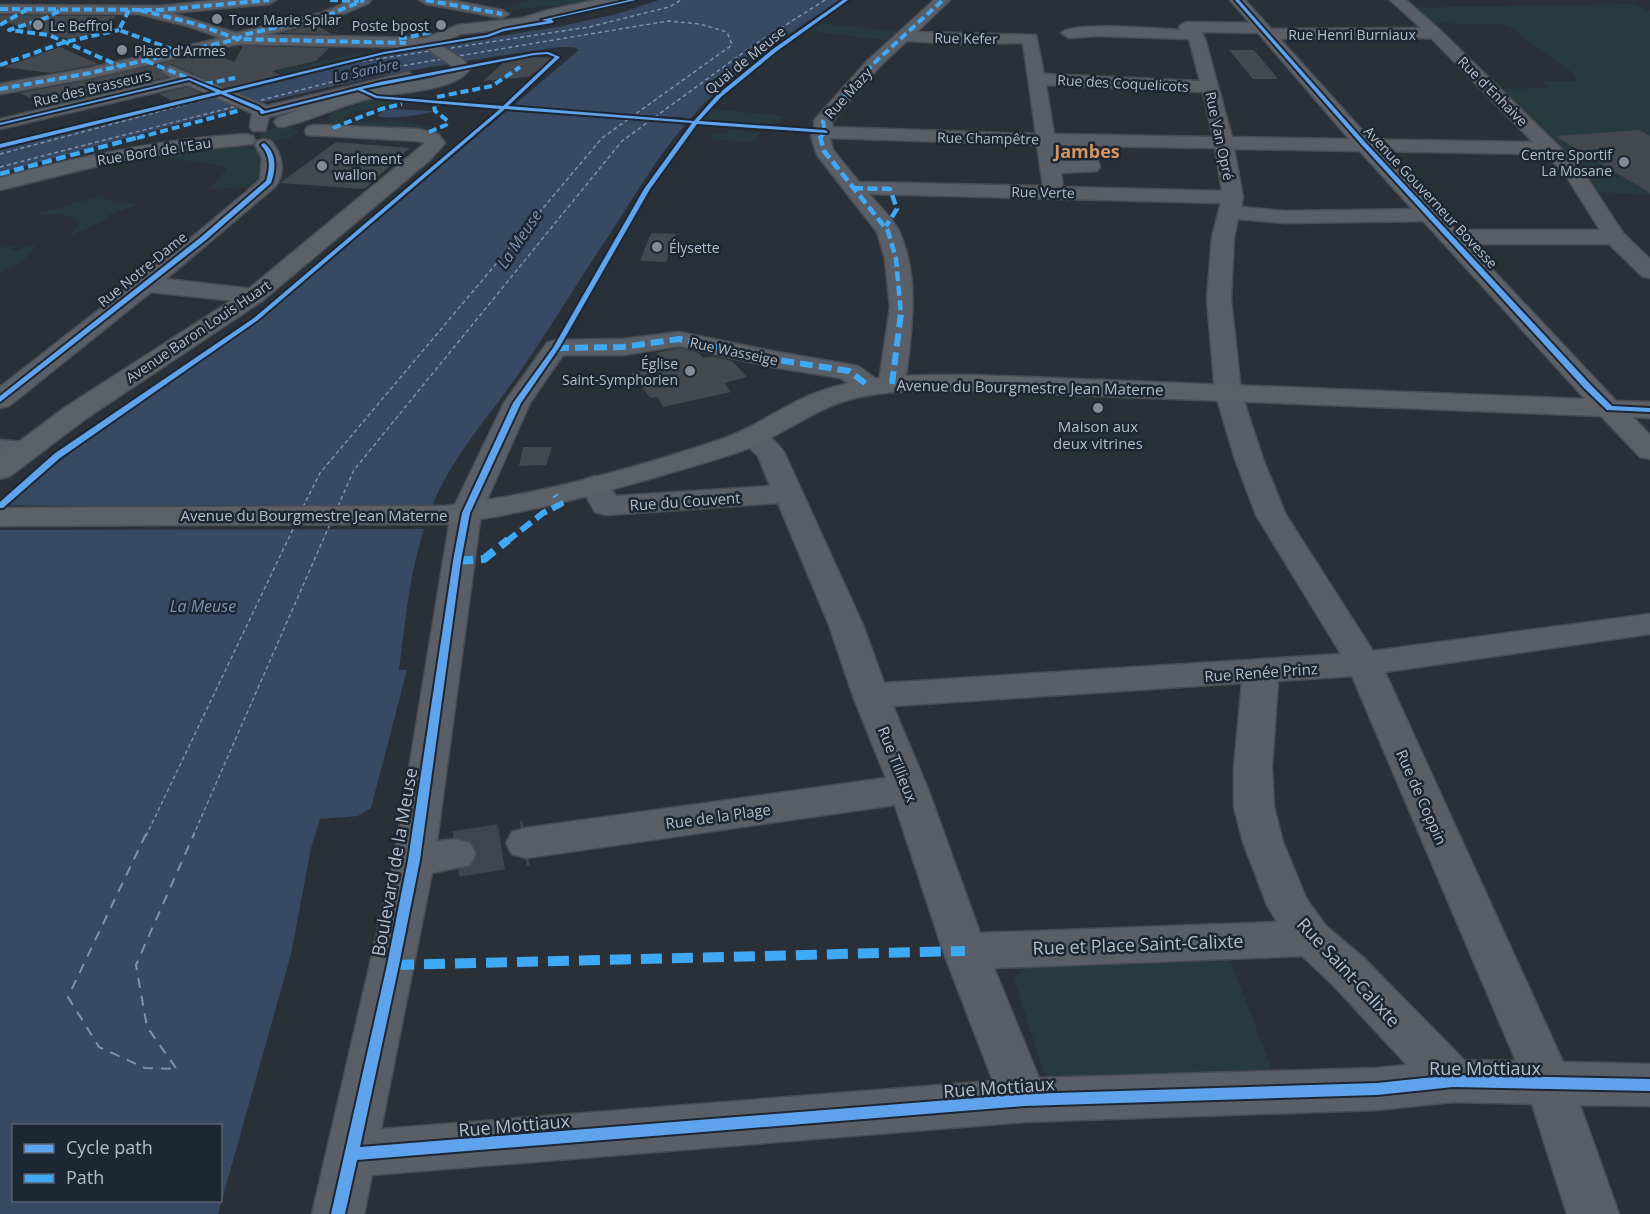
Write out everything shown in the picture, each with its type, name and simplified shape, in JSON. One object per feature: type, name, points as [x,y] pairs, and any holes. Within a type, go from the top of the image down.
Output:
[{"type":"main road","points":[[430,38],[498,19],[519,23],[528,16],[605,0]]},
{"type":"main road","points":[[528,16],[618,0]]},
{"type":"main road","name":"Avenue Gouverneur Bovesse","points":[[1237,0],[1363,143],[1650,451]]},
{"type":"main road","points":[[262,125],[346,96],[445,78],[461,70],[459,64],[430,38]]},
{"type":"main road","points":[[302,136],[325,111],[346,96]]},
{"type":"main road","points":[[262,125],[302,136]]},
{"type":"main road","points":[[262,125],[302,136]]},
{"type":"main road","name":"Rue Bord de l'Eau","points":[[0,184],[132,147],[209,136],[262,125]]},
{"type":"main road","name":"Rue Bord de l'Eau","points":[[62,166],[192,143],[262,125]]},
{"type":"main road","name":"Avenue Baron Louis Huart","points":[[0,470],[14,448],[74,414],[254,296],[436,143],[430,138],[418,135],[302,136]]},
{"type":"main road","name":"Avenue du Bourgmestre Jean Materne","points":[[0,517],[455,514],[527,502],[595,485],[753,438],[808,405],[838,394],[881,385],[975,383],[1650,410]]},
{"type":"street","points":[[0,9],[140,10],[269,0]]},
{"type":"street","points":[[330,0],[363,0]]},
{"type":"street","points":[[238,39],[243,34],[326,16],[363,0]]},
{"type":"street","points":[[426,0],[498,19]]},
{"type":"street","name":"Rue Mazy","points":[[881,385],[902,307],[896,259],[886,226],[824,151],[820,136],[825,132],[823,120],[873,64],[936,10],[944,0]]},
{"type":"street","name":"Rue d'Enhaive","points":[[1397,0],[1435,33],[1574,171],[1615,237],[1650,271]]},
{"type":"street","name":"Rue Van Opré","points":[[1183,9],[1209,87],[1224,143],[1231,204],[1223,237],[1220,299],[1228,392]]},
{"type":"street","points":[[140,10],[196,24],[238,39]]},
{"type":"street","points":[[1069,33],[1191,31]]},
{"type":"street","name":"Rue Henri Burniaux","points":[[1191,31],[1435,33]]},
{"type":"street","name":"Rue Kefer","points":[[903,36],[963,39],[1030,38],[1036,79]]},
{"type":"street","points":[[0,89],[81,76],[238,39],[430,38]]},
{"type":"street","points":[[147,61],[203,85],[262,125]]},
{"type":"street","points":[[346,96],[408,77]]},
{"type":"street","name":"Rue des Brasseurs","points":[[3,121],[235,78]]},
{"type":"street","points":[[1036,79],[1054,193]]},
{"type":"street","name":"Rue des Coquelicots","points":[[1036,79],[1209,87]]},
{"type":"street","name":"Rue Notre-Dame","points":[[0,400],[269,182],[273,168],[262,125]]},
{"type":"street","name":"Rue Champêtre","points":[[825,132],[1046,140],[1363,143],[1550,148]]},
{"type":"street","points":[[1050,166],[1090,167],[1082,140]]},
{"type":"street","name":"Rue Verte","points":[[853,188],[1054,193],[1231,204],[1285,217],[1430,215]]},
{"type":"street","points":[[886,226],[897,209],[890,189]]},
{"type":"street","points":[[1450,237],[1615,237]]},
{"type":"street","points":[[145,284],[254,296]]},
{"type":"street","name":"Rue Wasseige","points":[[455,514],[517,403],[556,348],[623,347],[679,339],[772,359],[849,370],[881,385]]},
{"type":"street","name":"Rue de Coppin","points":[[1228,392],[1249,459],[1271,515],[1364,664],[1549,1084],[1593,1214]]},
{"type":"street","name":"Rue Tillieux","points":[[753,438],[770,452],[846,625],[871,696],[909,789],[965,951],[1024,1100]]},
{"type":"street","name":"Rue du Couvent","points":[[595,485],[606,506],[787,494]]},
{"type":"street","name":"Boulevard de la Meuse","points":[[338,1214],[414,860],[457,561],[455,514]]},
{"type":"street","name":"Rue Renée Prinz","points":[[871,696],[1364,664],[1650,624]]},
{"type":"street","name":"Rue Saint-Calixte","points":[[1262,672],[1253,767],[1254,807],[1263,842],[1288,905],[1311,938],[1348,971],[1453,1081]]},
{"type":"street","name":"Rue de la Plage","points":[[526,843],[909,789]]},
{"type":"street","points":[[414,860],[456,854]]},
{"type":"street","name":"Rue et Place Saint-Calixte","points":[[965,951],[1311,938]]},
{"type":"street","name":"Rue Mottiaux","points":[[352,1154],[1024,1100],[1377,1089],[1453,1081],[1650,1085]]},
{"type":"green space","points":[[531,0],[594,0],[558,6],[499,10]]},
{"type":"green space","points":[[1633,4],[1650,11],[1650,195],[1579,191],[1488,89],[1549,88],[1543,81],[1577,81],[1574,74],[1511,28],[1499,24],[1413,23],[1397,8]]},
{"type":"green space","points":[[821,23],[901,32],[893,41],[810,31]]},
{"type":"green space","points":[[395,49],[284,75],[277,71],[358,53],[370,54]]},
{"type":"green space","points":[[370,100],[404,102],[351,113],[344,118],[350,121],[336,125],[330,124],[330,117],[333,113]]},
{"type":"green space","points":[[711,109],[784,116],[775,127],[701,122]]},
{"type":"green space","points":[[400,121],[433,127],[421,131],[371,129],[374,126],[352,124],[355,122]]},
{"type":"green space","points":[[279,127],[294,128],[299,132],[280,140],[260,137],[261,133]]},
{"type":"green space","points":[[729,130],[760,132],[754,142],[709,139],[714,133],[726,134]]},
{"type":"green space","points":[[236,144],[261,151],[265,155],[264,179],[253,187],[210,189],[226,170],[224,166],[167,158],[134,159],[151,152]]},
{"type":"green space","points":[[104,195],[106,200],[113,201],[111,203],[139,204],[107,216],[110,217],[71,236],[79,222],[74,219],[57,215],[33,215]]},
{"type":"green space","points":[[27,243],[9,249],[14,251],[31,245],[35,246],[24,260],[0,274],[0,248]]},
{"type":"green space","points":[[1226,949],[1275,1077],[1046,1079],[1014,979],[1033,961]]},
{"type":"water","name":"La Meuse","points":[[659,0],[840,0],[749,64],[715,93],[676,135],[644,180],[526,363],[463,449],[441,486],[425,526],[414,567],[399,670],[407,670],[371,808],[358,816],[320,819],[311,848],[291,954],[222,1200],[222,1124],[12,1124],[12,1202],[221,1202],[218,1214],[0,1214],[0,512],[75,448],[261,319],[579,50],[574,47],[560,47],[430,67],[353,82],[220,113],[0,173],[0,147],[130,113],[374,56],[557,27],[617,14]]},
{"type":"water","points":[[393,109],[435,111],[406,116],[378,116],[382,111]]},
{"type":"pier","points":[[509,107],[690,118],[667,119],[692,121],[689,124],[508,111],[515,110],[506,109]]},
{"type":"pier","points":[[2,505],[436,505],[427,529],[0,530]]},
{"type":"building","points":[[0,15],[115,16],[111,30],[68,39],[32,29],[29,31],[27,28],[0,21]]},
{"type":"building","points":[[315,25],[332,34],[282,33]]},
{"type":"building","points":[[243,46],[329,48],[316,61],[272,71],[281,75],[228,88],[171,64],[160,70],[167,77],[47,105],[19,93],[90,80],[211,52],[234,62]]},
{"type":"building","points":[[60,47],[98,64],[50,73],[4,67]]},
{"type":"building","points":[[1229,50],[1254,50],[1278,79],[1253,79]]},
{"type":"building","points":[[528,57],[560,58],[528,77],[483,81],[504,62]]},
{"type":"building","points":[[187,87],[204,95],[174,102],[159,94]]},
{"type":"building","name":"Centre Sportif La Mosane","points":[[1640,130],[1650,136],[1650,193],[1555,136]]},
{"type":"building","name":"Parlement wallon","points":[[336,142],[410,148],[364,189],[280,183]]},
{"type":"building","name":"Élysette","points":[[651,233],[676,234],[666,262],[640,261]]},
{"type":"building","name":"Église Saint-Symphorien","points":[[679,348],[699,353],[703,358],[712,356],[732,361],[747,377],[724,383],[731,392],[663,407],[658,397],[650,398],[631,373],[666,366],[656,353]]},
{"type":"building","points":[[523,447],[552,447],[546,465],[519,466]]},
{"type":"ferry route","points":[[444,49],[589,27],[669,7],[681,0]]},
{"type":"ferry route","points":[[338,506],[354,470],[622,141],[751,47],[825,0]]},
{"type":"ferry route","points":[[303,507],[320,473],[602,138],[732,45],[727,32],[700,24],[668,21],[458,56]]},
{"type":"ferry route","points":[[233,92],[325,67],[430,51]]},
{"type":"ferry route","points":[[254,102],[378,70],[442,59]]},
{"type":"ferry route","points":[[0,154],[217,96]]},
{"type":"ferry route","points":[[0,167],[237,106]]},
{"type":"ferry route","points":[[193,836],[330,524]]},
{"type":"ferry route","points":[[146,836],[295,525]]},
{"type":"ferry route","points":[[146,834],[68,997],[99,1047],[145,1068],[177,1069]]},
{"type":"ferry route","points":[[176,1068],[147,1027],[136,965],[194,834]]},
{"type":"tunnel","points":[[456,854],[526,843]]},
{"type":"marked path","points":[[0,9],[160,10],[269,0]]},
{"type":"marked path","points":[[330,0],[359,1]]},
{"type":"marked path","points":[[0,89],[90,73],[238,39],[243,35],[326,16],[364,0]]},
{"type":"marked path","points":[[426,0],[502,14]]},
{"type":"marked path","points":[[892,384],[902,307],[896,259],[888,231],[824,151],[820,136],[825,132],[823,121],[873,64],[943,0]]},
{"type":"marked path","points":[[0,25],[26,10]]},
{"type":"marked path","points":[[129,10],[119,30],[180,52]]},
{"type":"marked path","points":[[140,10],[196,24],[238,39],[406,43]]},
{"type":"marked path","points":[[59,11],[46,18],[9,30],[49,35],[122,67]]},
{"type":"marked path","points":[[0,65],[65,42],[119,30]]},
{"type":"marked path","points":[[399,39],[433,32]]},
{"type":"marked path","points":[[146,61],[188,78]]},
{"type":"marked path","points":[[437,97],[492,86],[520,67]]},
{"type":"marked path","points":[[205,84],[235,78]]},
{"type":"marked path","points":[[429,132],[446,125],[448,121],[435,111],[434,105],[439,103]]},
{"type":"marked path","points":[[333,128],[381,109],[402,104]]},
{"type":"marked path","points":[[0,174],[241,110]]},
{"type":"marked path","points":[[853,188],[890,189],[897,209],[886,226]]},
{"type":"marked path","points":[[556,348],[623,347],[679,339],[772,359],[849,371],[870,387]]},
{"type":"marked path","points":[[457,561],[484,559],[543,513],[561,504],[555,495]]},
{"type":"marked path","points":[[393,965],[965,951]]},
{"type":"cycle path","points":[[543,20],[634,0]]},
{"type":"cycle path","name":"Quai de Meuse","points":[[338,1214],[414,860],[466,513],[517,403],[556,348],[647,189],[692,126],[719,96],[775,50],[846,0]]},
{"type":"cycle path","points":[[1237,0],[1363,143],[1587,386],[1610,408],[1650,410]]},
{"type":"cycle path","points":[[0,146],[384,53],[488,36],[503,30],[552,22],[549,20]]},
{"type":"cycle path","points":[[0,124],[189,79],[256,107],[263,111],[262,113],[380,83],[534,54],[548,53],[558,57],[488,123],[256,319],[57,456],[0,506]]},
{"type":"cycle path","points":[[359,89],[376,97],[404,100],[825,132]]},
{"type":"cycle path","points":[[0,400],[237,211],[269,182],[272,162],[270,153],[264,145]]},
{"type":"cycle path","points":[[352,1154],[1024,1100],[1377,1089],[1453,1081],[1650,1085]]},
{"type":"place","name":"Tour Marie Spilar","points":[[217,19]]},
{"type":"place","name":"Le Beffroi","points":[[38,25]]},
{"type":"place","name":"Poste bpost","points":[[441,25]]},
{"type":"place","name":"Place d'Armes","points":[[122,50]]},
{"type":"place","name":"Centre Sportif La Mosane","points":[[1624,162]]},
{"type":"place","name":"Parlement wallon","points":[[322,166]]},
{"type":"place","name":"Élysette","points":[[657,247]]},
{"type":"place","name":"Église Saint-Symphorien","points":[[690,371]]},
{"type":"place","name":"Maison aux deux vitrines","points":[[1098,408]]},
{"type":"district","name":"Jambes","points":[[1087,151]]},
{"type":"water label","name":"La Sambre","points":[[366,70]]}]
